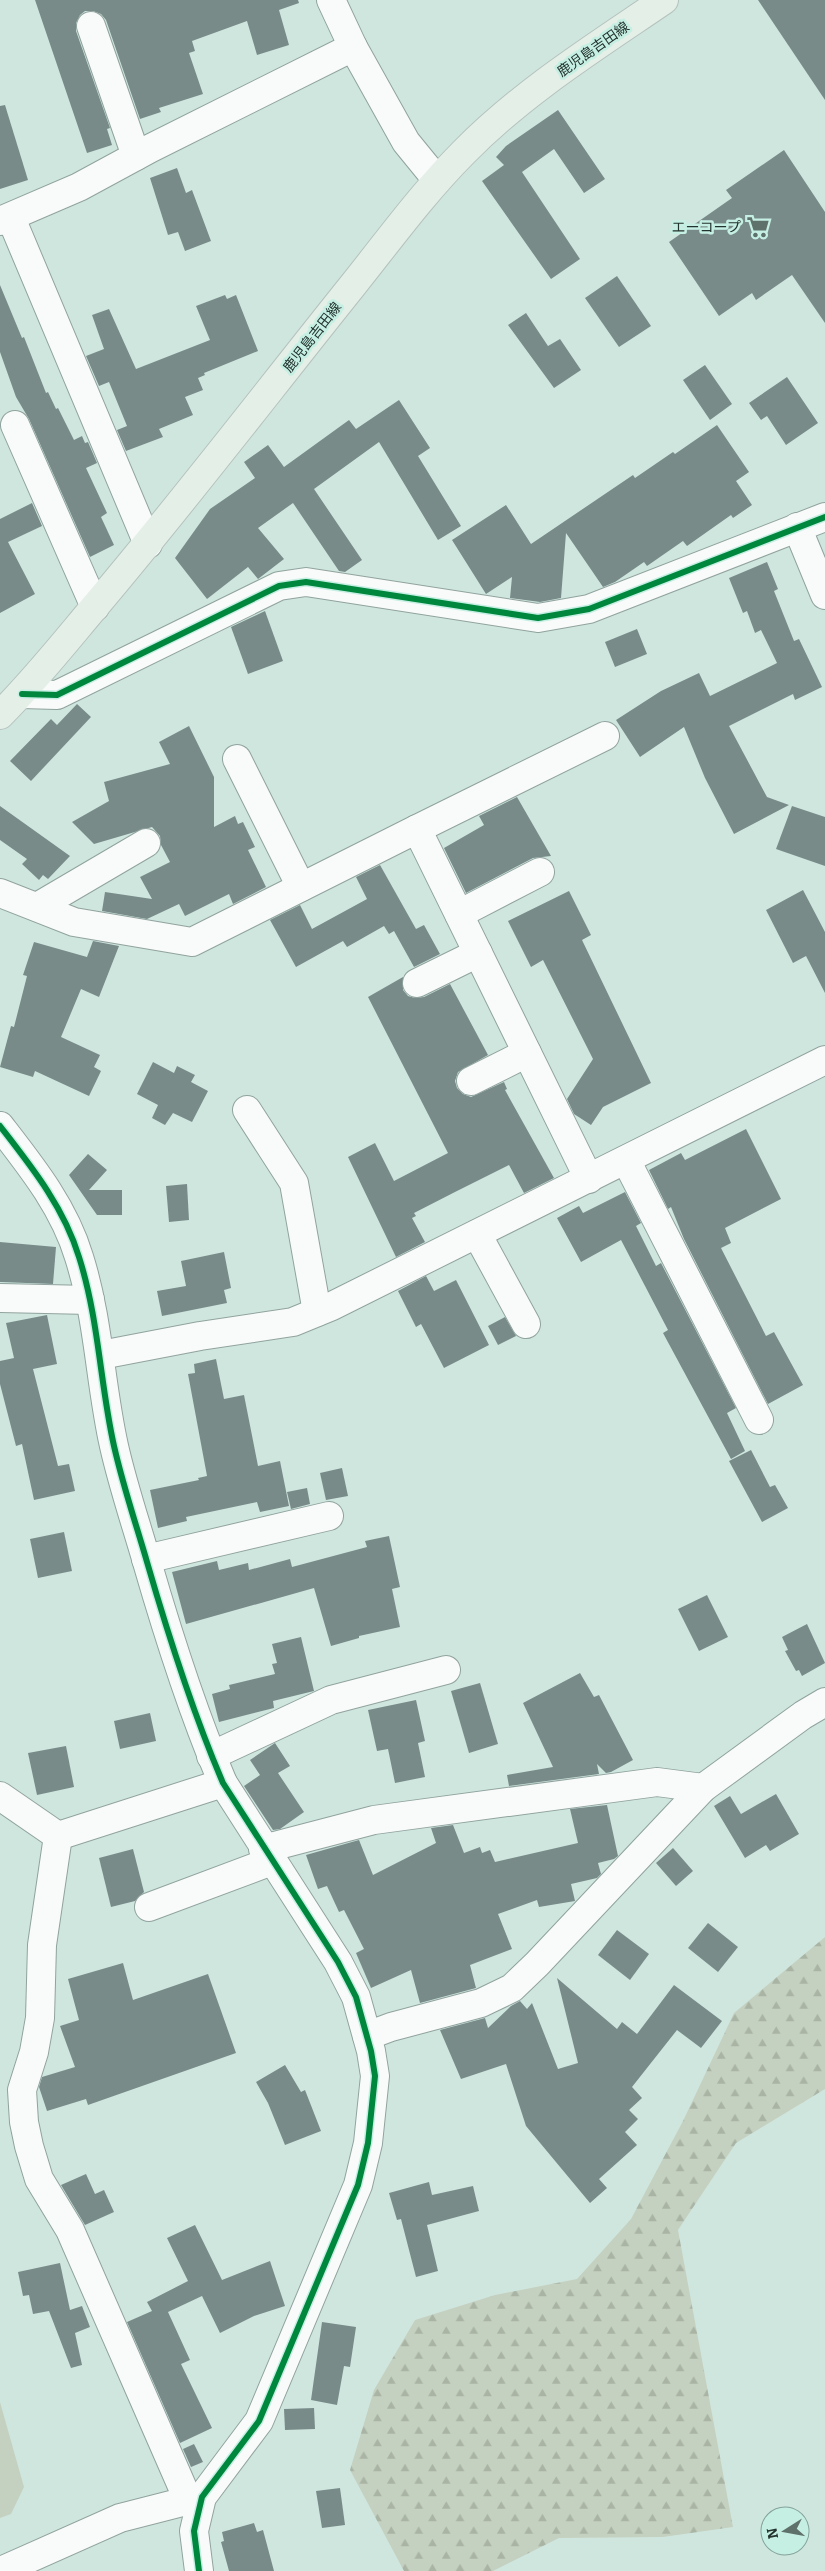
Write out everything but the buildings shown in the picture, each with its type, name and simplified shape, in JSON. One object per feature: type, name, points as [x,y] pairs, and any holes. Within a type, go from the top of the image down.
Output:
[{"type":"main road","name":"鹿児島吉田線","points":[[0,715],[22,694],[61,650],[95,606],[148,544],[438,180],[501,117],[549,79],[664,0]]},
{"type":"street","points":[[331,0],[353,47],[406,142],[438,180]]},
{"type":"street","points":[[91,26],[136,156]]},
{"type":"street","points":[[148,544],[6,220],[79,187],[136,156],[353,47]]},
{"type":"street","points":[[15,425],[95,606]]},
{"type":"street","points":[[22,694],[57,695],[279,586],[306,582],[538,618],[589,609],[825,517]]},
{"type":"street","points":[[798,527],[825,595]]},
{"type":"street","points":[[0,893],[74,922],[192,942],[605,736]]},
{"type":"street","points":[[237,759],[301,887]]},
{"type":"street","points":[[417,829],[589,1179]]},
{"type":"street","points":[[37,907],[146,844]]},
{"type":"street","points":[[459,914],[540,872]]},
{"type":"street","points":[[417,983],[478,953]]},
{"type":"street","points":[[471,1081],[527,1053]]},
{"type":"street","points":[[101,1355],[200,1336],[293,1322],[589,1179],[825,1060]]},
{"type":"street","points":[[247,1110],[294,1183],[317,1312]]},
{"type":"street","points":[[0,1126],[40,1178],[66,1224],[79,1257],[101,1355],[114,1445],[183,1682],[222,1784],[338,1962],[356,1997],[367,2036],[375,2076],[368,2143],[358,2185],[259,2421],[195,2498],[120,2518],[1,2571]]},
{"type":"street","points":[[626,1160],[759,1420]]},
{"type":"street","points":[[477,1234],[526,1324]]},
{"type":"street","points":[[0,1298],[90,1300]]},
{"type":"street","points":[[146,1559],[329,1516]]},
{"type":"street","points":[[211,1756],[330,1700],[446,1670]]},
{"type":"street","points":[[367,2036],[391,2027],[481,2002],[512,1988],[538,1964],[703,1788],[803,1715],[825,1702]]},
{"type":"street","points":[[149,1907],[267,1855],[374,1820],[657,1782],[703,1788]]},
{"type":"street","points":[[58,1836],[222,1784]]},
{"type":"street","points":[[0,1796],[58,1836]]},
{"type":"street","points":[[58,1836],[42,1945],[40,2018],[34,2052],[22,2090],[28,2146],[39,2179],[70,2230],[195,2498],[194,2531],[199,2571]]},
{"type":"green space","points":[[825,1937],[825,2089],[736,2143],[678,2230],[733,2527],[663,2537],[559,2538],[493,2571],[404,2571],[350,2470],[374,2390],[415,2320],[495,2295],[577,2279],[631,2219],[683,2121],[734,2013]]},
{"type":"green space","points":[[0,2402],[24,2487],[11,2514],[0,2518]]},
{"type":"cycle path","points":[[22,694],[57,695],[279,586],[306,582],[538,618],[589,609],[825,517]]},
{"type":"cycle path","points":[[0,1126],[46,1188],[73,1239],[91,1304],[109,1423],[121,1476],[173,1646],[212,1756],[223,1783],[338,1962],[356,1997],[371,2051],[375,2076],[368,2143],[358,2185],[259,2421],[202,2497],[194,2531],[199,2571]]},
{"type":"place","name":"エーコープ","points":[[758,227]]}]
